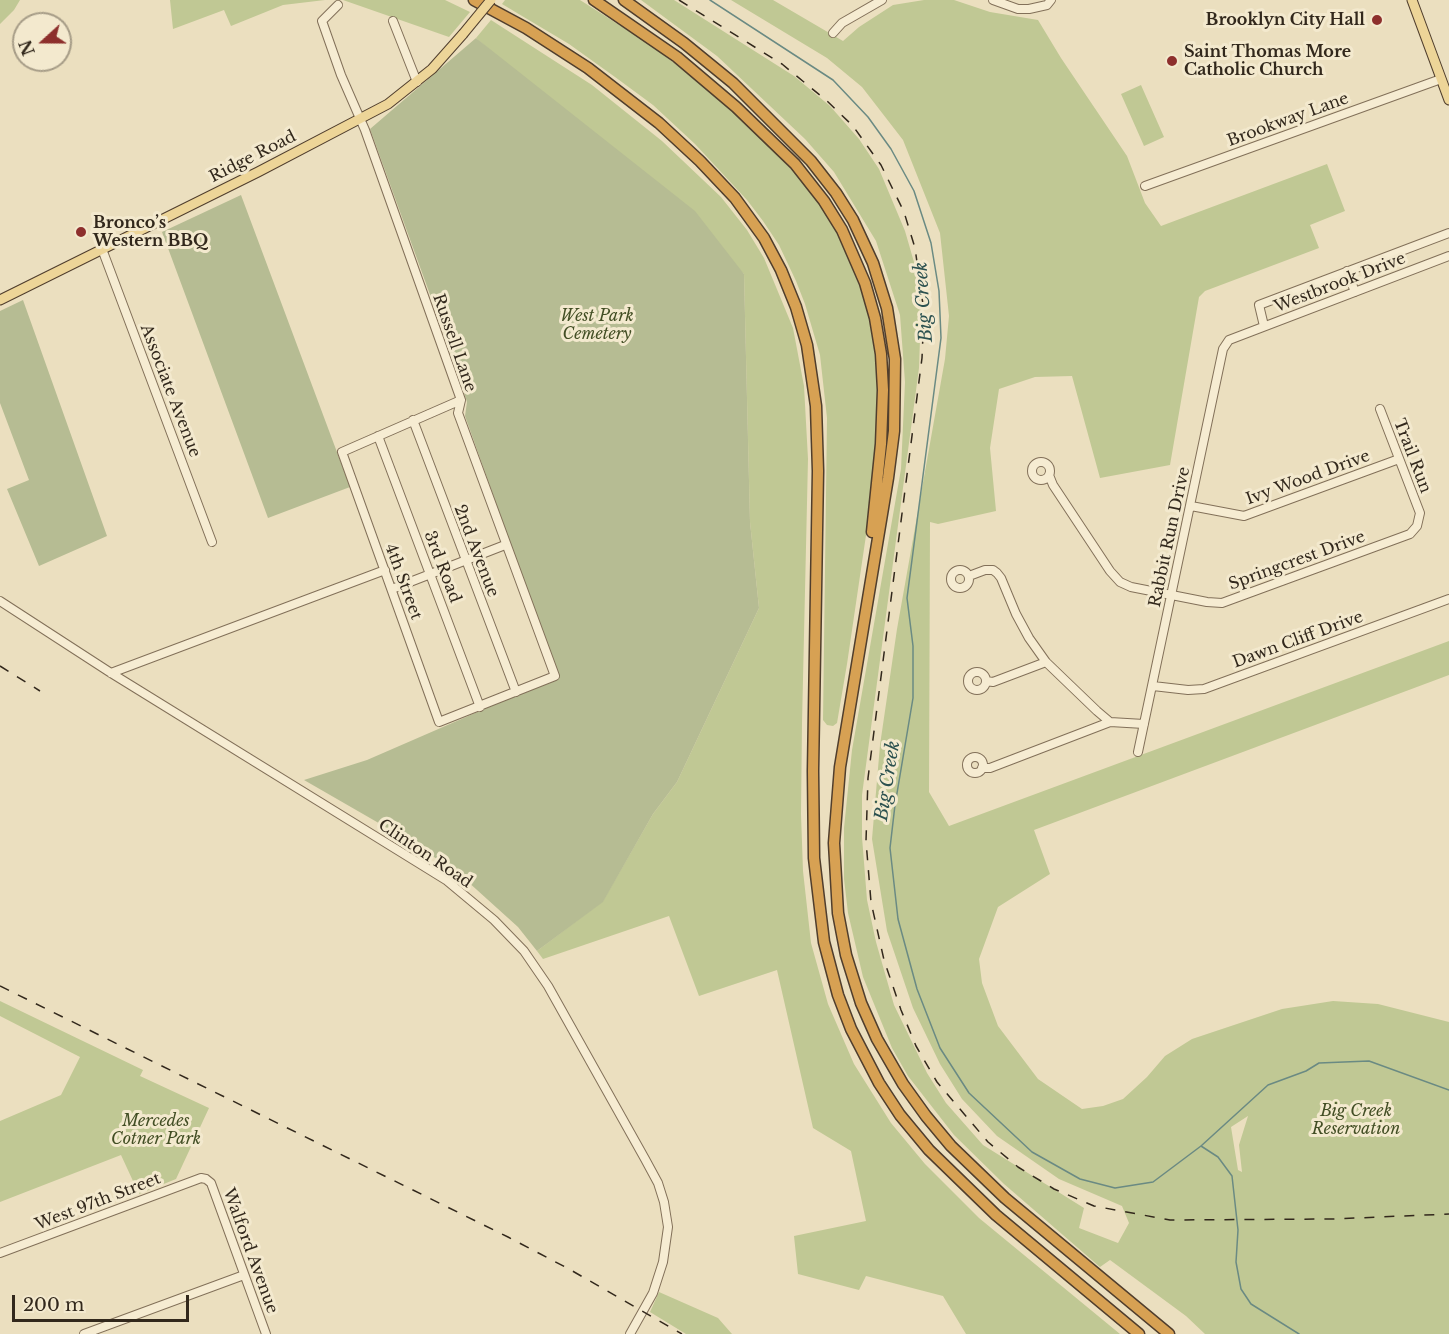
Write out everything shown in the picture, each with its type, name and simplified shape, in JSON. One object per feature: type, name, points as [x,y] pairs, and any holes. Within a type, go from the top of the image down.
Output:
[{"type":"highway","points":[[474,0],[526,28],[588,68],[675,137],[735,198],[764,238],[782,270],[803,327],[812,366],[815,396],[818,471],[814,858],[817,899],[824,942],[838,995],[851,1029],[879,1083],[900,1115],[929,1150],[996,1215],[1139,1334]]},
{"type":"highway","points":[[594,0],[677,57],[709,82],[760,129],[815,188],[837,220],[852,250],[875,318],[883,375],[879,465],[867,566],[863,625]]},
{"type":"highway","points":[[624,0],[706,60],[756,104],[817,168],[853,220],[873,263],[883,293],[892,334],[896,391],[894,431],[840,767],[834,858],[836,892],[843,938],[868,1020],[885,1056],[903,1084],[926,1116],[957,1152],[1005,1198],[1169,1334]]},
{"type":"main road","name":"Ridge Road","points":[[0,300],[388,104],[417,82],[463,34],[491,0]]},
{"type":"main road","points":[[1412,0],[1449,100]]},
{"type":"street","points":[[833,33],[842,23],[882,0]]},
{"type":"street","points":[[993,0],[1018,9],[1047,5],[1052,0]]},
{"type":"street","name":"Russell Lane","points":[[338,5],[322,21],[369,141],[461,400],[458,413],[555,676],[516,692]]},
{"type":"street","points":[[393,21],[417,82]]},
{"type":"street","name":"Brookway Lane","points":[[1145,186],[1441,79]]},
{"type":"street","points":[[1264,326],[1259,305],[1449,233]]},
{"type":"street","name":"Associate Avenue","points":[[102,249],[212,542]]},
{"type":"street","name":"Westbrook Drive","points":[[1240,335],[1449,256]]},
{"type":"street","points":[[1347,271],[1355,292]]},
{"type":"street","name":"Rabbit Run Drive","points":[[1138,752],[1223,350],[1229,340],[1240,335]]},
{"type":"street","points":[[378,436],[461,400]]},
{"type":"street","name":"Trail Run","points":[[1380,409],[1419,513]]},
{"type":"street","name":"2nd Avenue","points":[[413,420],[516,692]]},
{"type":"street","name":"4th Street","points":[[378,436],[342,452],[439,722],[480,707]]},
{"type":"street","name":"3rd Road","points":[[378,436],[480,707]]},
{"type":"street","name":"Ivy Wood Drive","points":[[1191,506],[1244,516],[1399,459]]},
{"type":"street","name":"Springcrest Drive","points":[[1048,475],[1115,578],[1131,587],[1207,602],[1222,603],[1234,599],[1410,534],[1418,525],[1419,513]]},
{"type":"street","points":[[392,589],[505,545]]},
{"type":"street","points":[[111,673],[385,570]]},
{"type":"street","points":[[969,576],[984,570],[993,570],[997,573],[1022,626],[1046,662],[1110,722]]},
{"type":"street","name":"Dawn Cliff Drive","points":[[1153,686],[1188,690],[1204,689],[1449,599]]},
{"type":"street","name":"Clinton Road","points":[[0,601],[111,673],[446,880],[494,920],[524,951],[548,986],[649,1165],[664,1202],[668,1227],[663,1262],[652,1293],[630,1334]]},
{"type":"street","points":[[986,681],[993,682],[1046,662]]},
{"type":"street","points":[[480,707],[516,692]]},
{"type":"street","points":[[982,768],[990,768],[1110,722],[1144,724]]},
{"type":"street","name":"West 97th Street","points":[[0,1253],[201,1178],[206,1179]]},
{"type":"street","name":"Walford Avenue","points":[[206,1179],[211,1183],[266,1334]]},
{"type":"street","points":[[84,1334],[244,1275]]},
{"type":"green space","points":[[0,0],[20,0],[14,10],[0,24]]},
{"type":"green space","points":[[170,0],[325,0],[283,5],[231,26],[224,10],[173,29]]},
{"type":"green space","points":[[343,0],[445,0],[470,12],[449,37]]},
{"type":"green space","points":[[505,0],[580,0],[646,42],[704,85],[747,123],[810,189],[836,227],[857,268],[872,327],[877,364],[877,432],[869,515],[847,664],[837,723],[833,726],[827,725],[823,720],[827,418],[820,355],[796,281],[779,245],[763,221],[747,200],[695,144],[653,105],[569,44],[502,4]]},
{"type":"green space","name":"Big Creek Reservation","points":[[641,0],[674,0],[794,76],[830,106],[859,139],[879,169],[905,231],[916,269],[921,311],[919,368],[862,795],[862,837],[867,900],[894,1005],[927,1073],[946,1103],[983,1145],[1084,1208],[1079,1228],[1118,1243],[1129,1223],[1122,1206],[1059,1179],[997,1136],[962,1099],[940,1064],[913,1008],[887,931],[872,839],[880,745],[897,629],[945,359],[949,316],[940,233],[903,140],[862,87],[827,58],[731,0],[773,0],[843,41],[859,27],[893,5],[924,0],[954,0],[990,12],[1038,20],[1127,156],[1145,203],[1161,226],[1327,164],[1345,211],[1310,225],[1319,248],[1205,291],[1199,297],[1170,465],[1100,478],[1072,376],[1035,377],[999,389],[990,448],[996,511],[938,524],[930,522],[929,792],[949,826],[1449,641],[1449,675],[1034,830],[1050,874],[998,907],[979,959],[982,983],[998,1026],[1038,1079],[1082,1109],[1103,1106],[1123,1099],[1165,1056],[1192,1039],[1282,1009],[1333,1001],[1378,1004],[1449,1022],[1449,1334],[1205,1334],[1186,1316],[1110,1260],[1100,1267],[1004,1184],[954,1135],[908,1076],[892,1048],[863,977],[848,913],[844,879],[844,828],[852,750],[901,469],[905,382],[900,315],[876,241],[834,172],[805,139],[717,56]],"holes":[[[1248,1116],[1239,1145],[1242,1172],[1238,1170],[1231,1127]]]},
{"type":"green space","points":[[491,20],[592,85],[662,141],[721,197],[747,230],[764,258],[793,328],[804,386],[808,459],[802,723],[803,871],[811,943],[828,1004],[854,1064],[891,1123],[925,1164],[979,1218],[1120,1334],[966,1334],[943,1296],[866,1276],[859,1290],[798,1274],[794,1236],[866,1221],[851,1151],[813,1128],[777,970],[699,996],[669,916],[543,959],[537,951],[603,901],[653,814],[677,782],[759,608],[750,522],[744,274],[476,38]]},
{"type":"green space","name":"West Park Cemetery","points":[[476,38],[695,211],[744,274],[750,522],[759,608],[677,782],[653,814],[603,902],[537,951],[518,927],[456,871],[304,780],[367,760],[558,677],[465,416],[467,402],[449,347],[370,129]]},
{"type":"green space","points":[[1141,85],[1164,137],[1144,146],[1121,94]]},
{"type":"green space","points":[[241,195],[350,487],[268,518],[162,232]]},
{"type":"green space","points":[[23,300],[107,536],[39,566],[7,489],[29,480],[0,403],[0,311]]},
{"type":"green space","name":"Mercedes Cotner Park","points":[[0,1001],[143,1070],[140,1076],[209,1108],[176,1179],[139,1194],[121,1155],[0,1202],[0,1121],[61,1095],[80,1057],[0,1016]]},
{"type":"green space","points":[[659,1292],[718,1318],[732,1334],[686,1334],[650,1312]]},
{"type":"waterway","name":"Big Creek","points":[[710,0],[833,80],[868,117],[891,149],[914,191],[931,243],[939,291],[941,338],[907,598],[913,646],[913,698],[890,848],[898,919],[917,989],[940,1048],[969,1093],[1032,1152],[1080,1179],[1115,1188],[1153,1182],[1201,1146],[1268,1085],[1306,1071],[1319,1063],[1369,1061],[1449,1090]]},
{"type":"waterway","points":[[1201,1146],[1218,1157],[1232,1176],[1238,1230],[1236,1262],[1241,1289],[1251,1304],[1299,1334]]},
{"type":"railway","points":[[679,0],[782,64],[853,126],[881,165],[904,212],[915,248],[924,312],[922,358],[868,778],[866,841],[871,902],[884,960],[916,1046],[937,1082],[988,1142],[1018,1167],[1054,1189],[1094,1206],[1170,1220],[1333,1219],[1449,1214]]},
{"type":"railway","points":[[0,666],[40,691]]},
{"type":"railway","points":[[0,986],[508,1237],[682,1334]]},
{"type":"place","name":"Brooklyn City Hall","points":[[1377,20]]},
{"type":"place","name":"Saint Thomas More Catholic Church","points":[[1172,61]]},
{"type":"place","name":"Bronco’s Western BBQ","points":[[81,232]]}]
